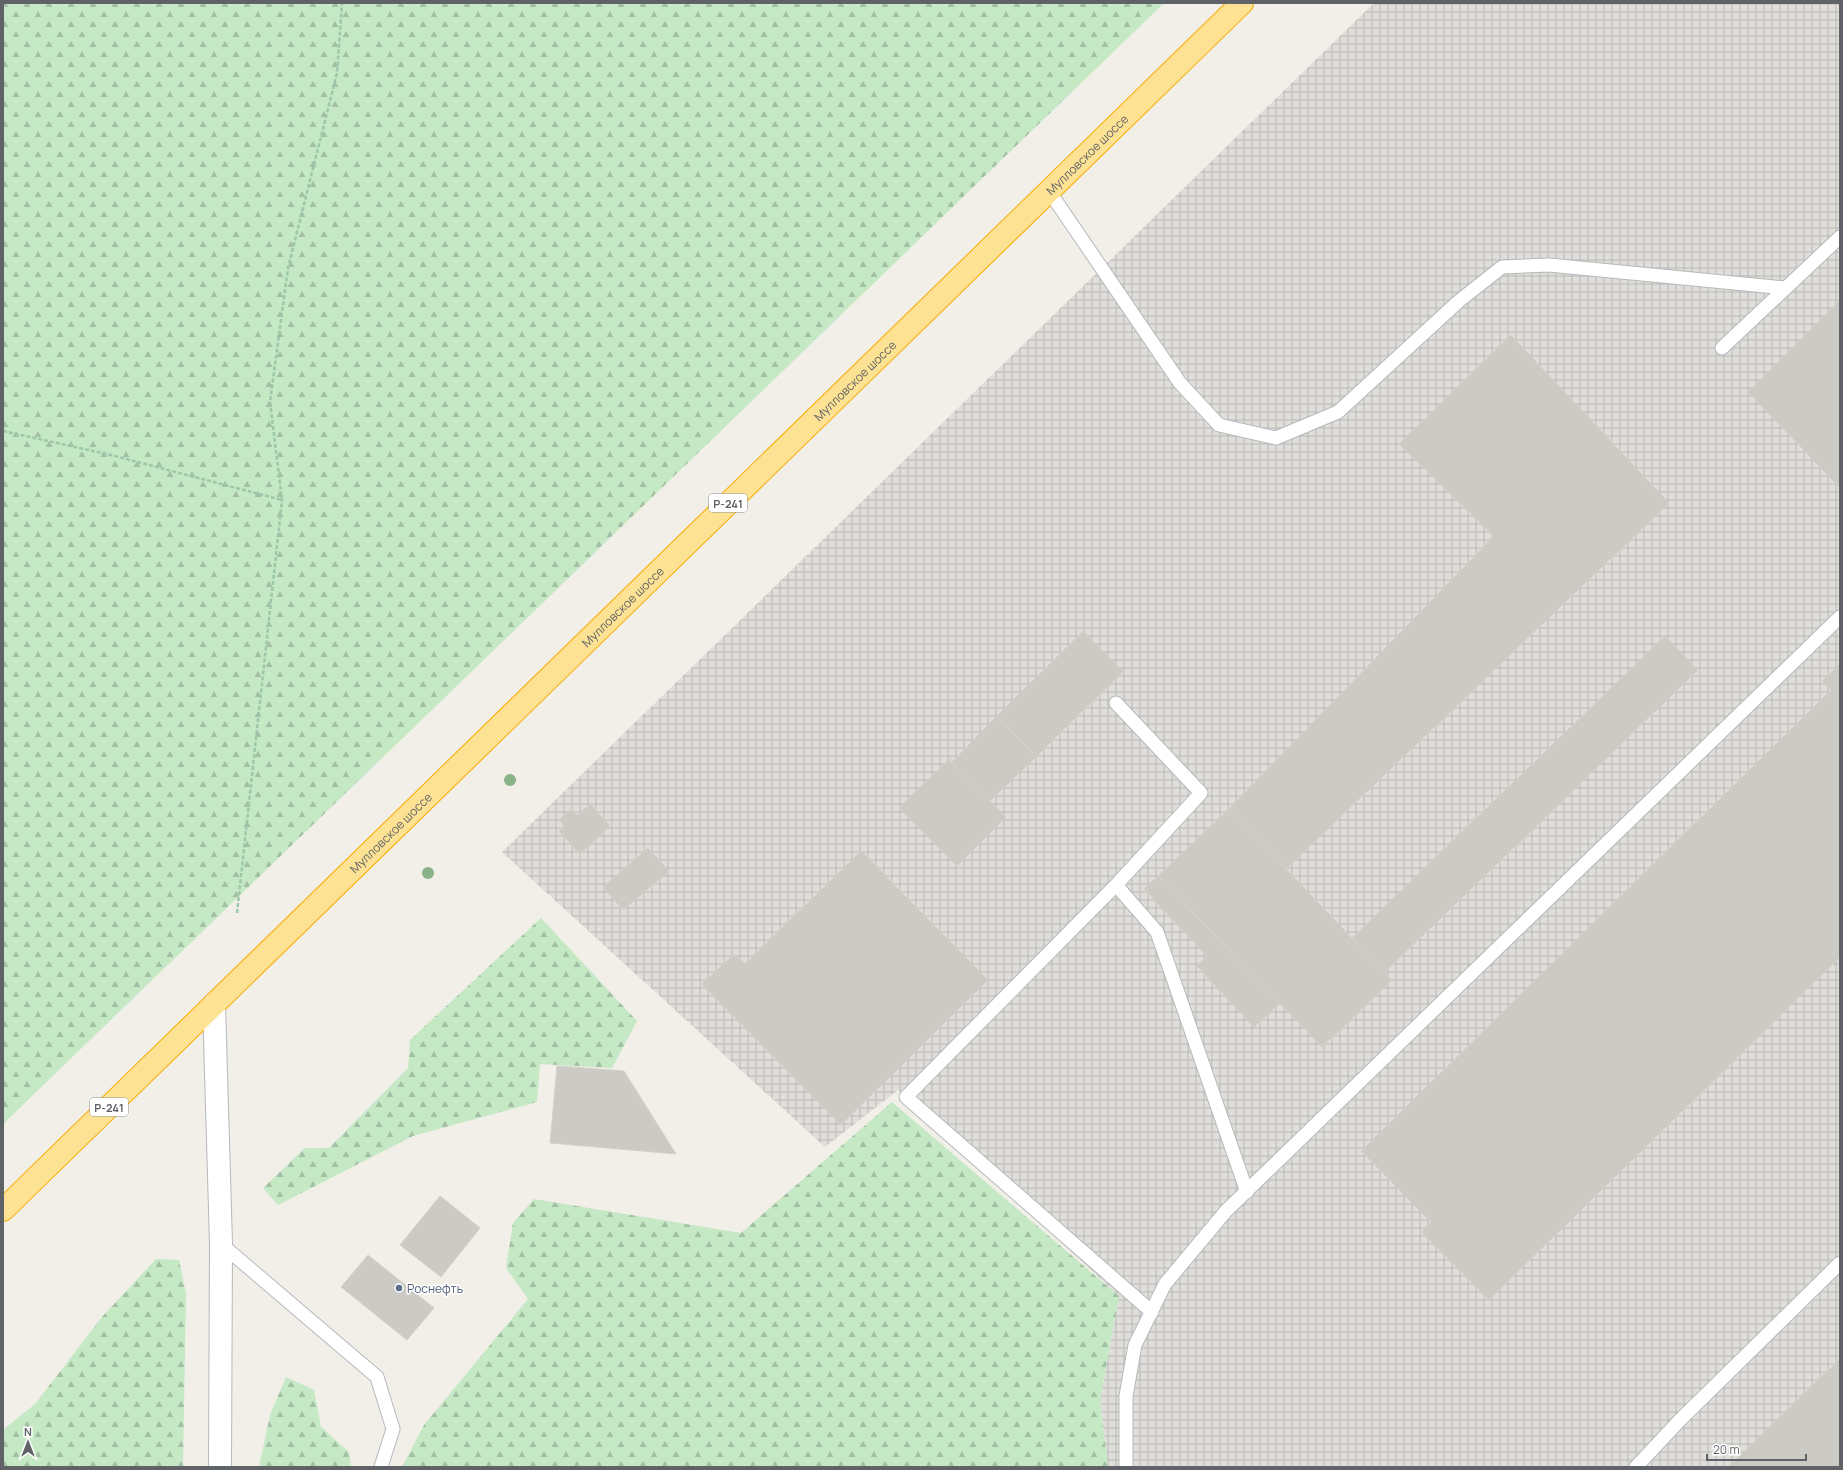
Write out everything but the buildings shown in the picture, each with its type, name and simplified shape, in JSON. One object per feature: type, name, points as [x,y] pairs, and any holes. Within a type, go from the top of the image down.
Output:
[{"type":"highway","name":"Мулловское шоссе","points":[[3,1210],[1242,3]]},
{"type":"street","points":[[214,1004],[221,1244],[220,1467]]},
{"type":"lane","points":[[1049,191],[1180,383],[1219,424],[1276,438],[1338,412],[1459,300],[1502,266],[1549,265],[1786,288]]},
{"type":"lane","points":[[1722,348],[1840,237]]},
{"type":"lane","points":[[1126,1467],[1126,1396],[1135,1345],[1165,1284],[1226,1211],[1840,617]]},
{"type":"lane","points":[[1116,703],[1201,793],[1116,886],[906,1097],[1152,1312]]},
{"type":"lane","points":[[1116,886],[1157,932],[1247,1192]]},
{"type":"lane","points":[[221,1244],[378,1377],[393,1429],[381,1467]]},
{"type":"lane","points":[[1636,1467],[1680,1420],[1840,1263]]},
{"type":"path","points":[[237,913],[282,500],[270,402],[288,268],[337,73],[342,3]]},
{"type":"path","points":[[3,431],[111,455],[282,500]]},
{"type":"shaded area","points":[[1374,3],[1840,3],[1840,1467],[1108,1467],[1100,1400],[1119,1296],[898,1090],[825,1147],[502,852]]},
{"type":"green space","points":[[3,3],[1164,3],[3,1124]]},
{"type":"green space","points":[[541,918],[637,1021],[612,1068],[540,1064],[537,1102],[413,1136],[278,1205],[263,1188],[305,1148],[329,1148],[408,1068],[410,1040]]},
{"type":"green space","points":[[892,1102],[1119,1296],[1100,1400],[1108,1467],[402,1467],[424,1425],[528,1299],[506,1268],[513,1223],[534,1199],[741,1233]]},
{"type":"green space","points":[[156,1259],[179,1260],[186,1294],[183,1467],[3,1467],[3,1430],[35,1404],[102,1317]]},
{"type":"green space","points":[[286,1377],[314,1390],[321,1427],[349,1452],[351,1467],[259,1467],[270,1415]]},
{"type":"place","name":"Роснефть","points":[[399,1288]]}]
